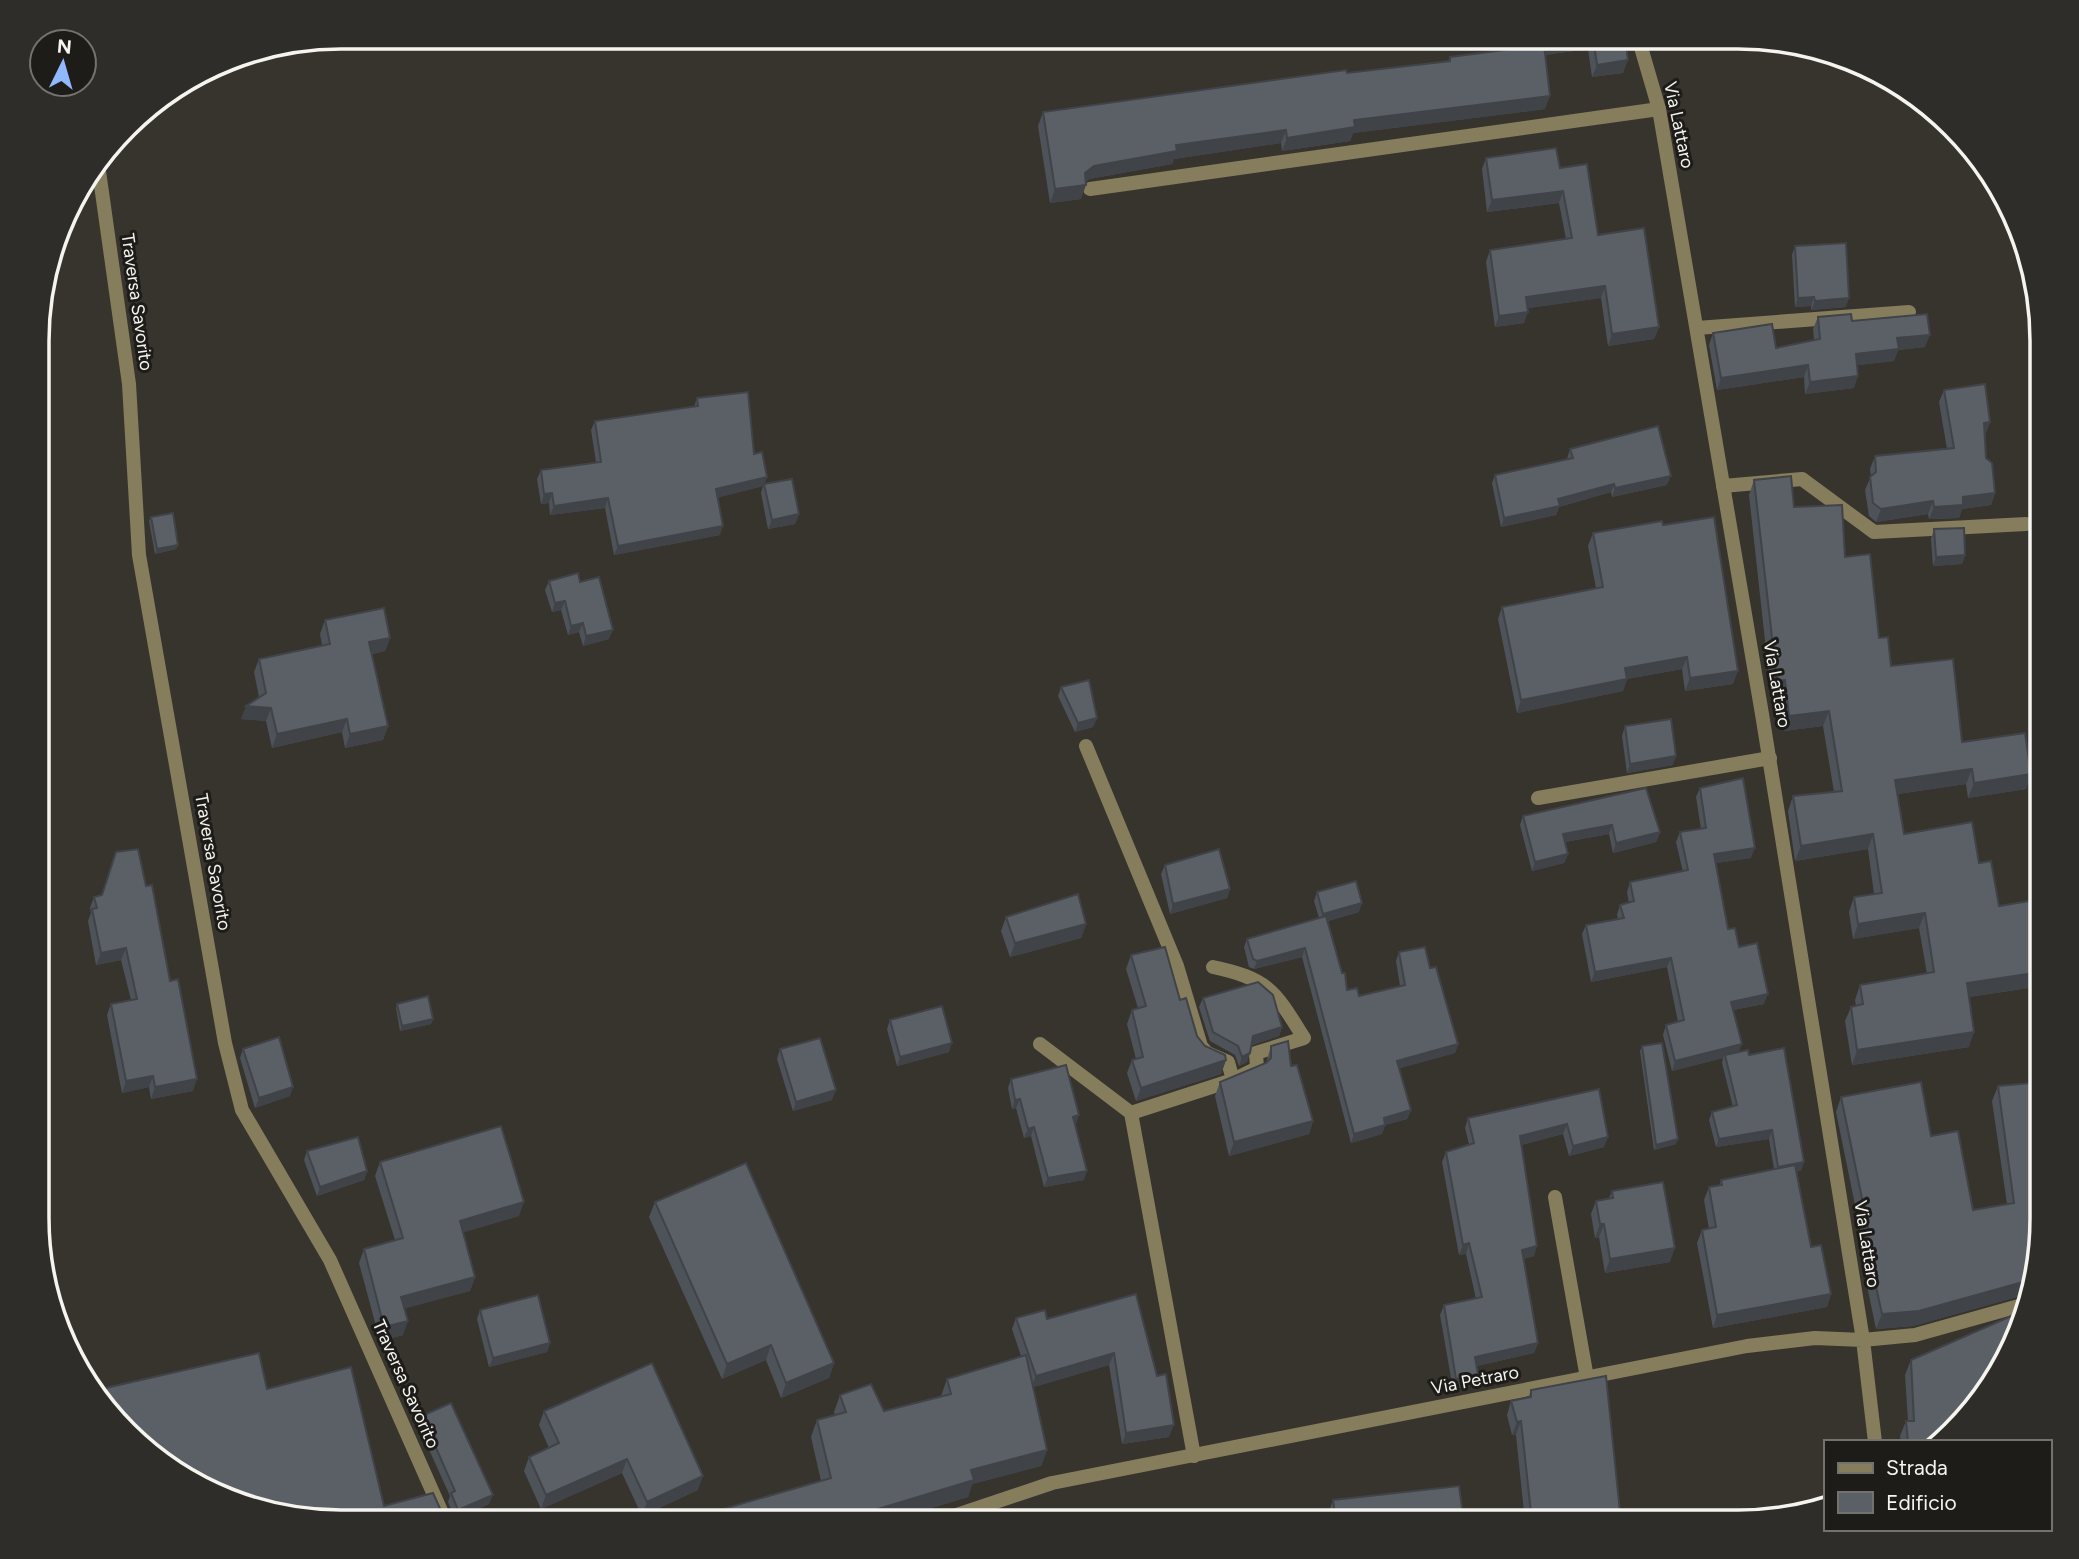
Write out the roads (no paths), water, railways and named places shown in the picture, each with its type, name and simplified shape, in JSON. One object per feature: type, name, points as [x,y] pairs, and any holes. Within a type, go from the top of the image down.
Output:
[{"type":"street","name":"Via Lattaro","points":[[1642,49],[1659,109],[1770,758],[1863,1340],[1875,1440]]},
{"type":"street","points":[[1090,190],[1659,109]]},
{"type":"street","name":"Traversa Savorito","points":[[100,176],[130,384],[139,555],[225,1043],[242,1110],[330,1260],[441,1510]]},
{"type":"street","points":[[1697,328],[1909,312]]},
{"type":"street","points":[[1723,486],[1802,479],[1874,532],[2026,524]]},
{"type":"street","points":[[1086,746],[1177,966],[1201,1046],[1207,1052],[1228,1062],[1233,1080]]},
{"type":"street","points":[[1538,798],[1770,758]]},
{"type":"street","points":[[1132,1113],[1233,1080],[1257,1068],[1256,1053],[1304,1038],[1275,993],[1241,973],[1213,967]]},
{"type":"street","points":[[1040,1044],[1132,1113],[1194,1455]]},
{"type":"street","points":[[1555,1196],[1587,1378]]},
{"type":"street","name":"Via Petraro","points":[[972,1510],[1052,1483],[1747,1346],[1815,1338],[1863,1340],[1915,1335],[2016,1307]]}]
